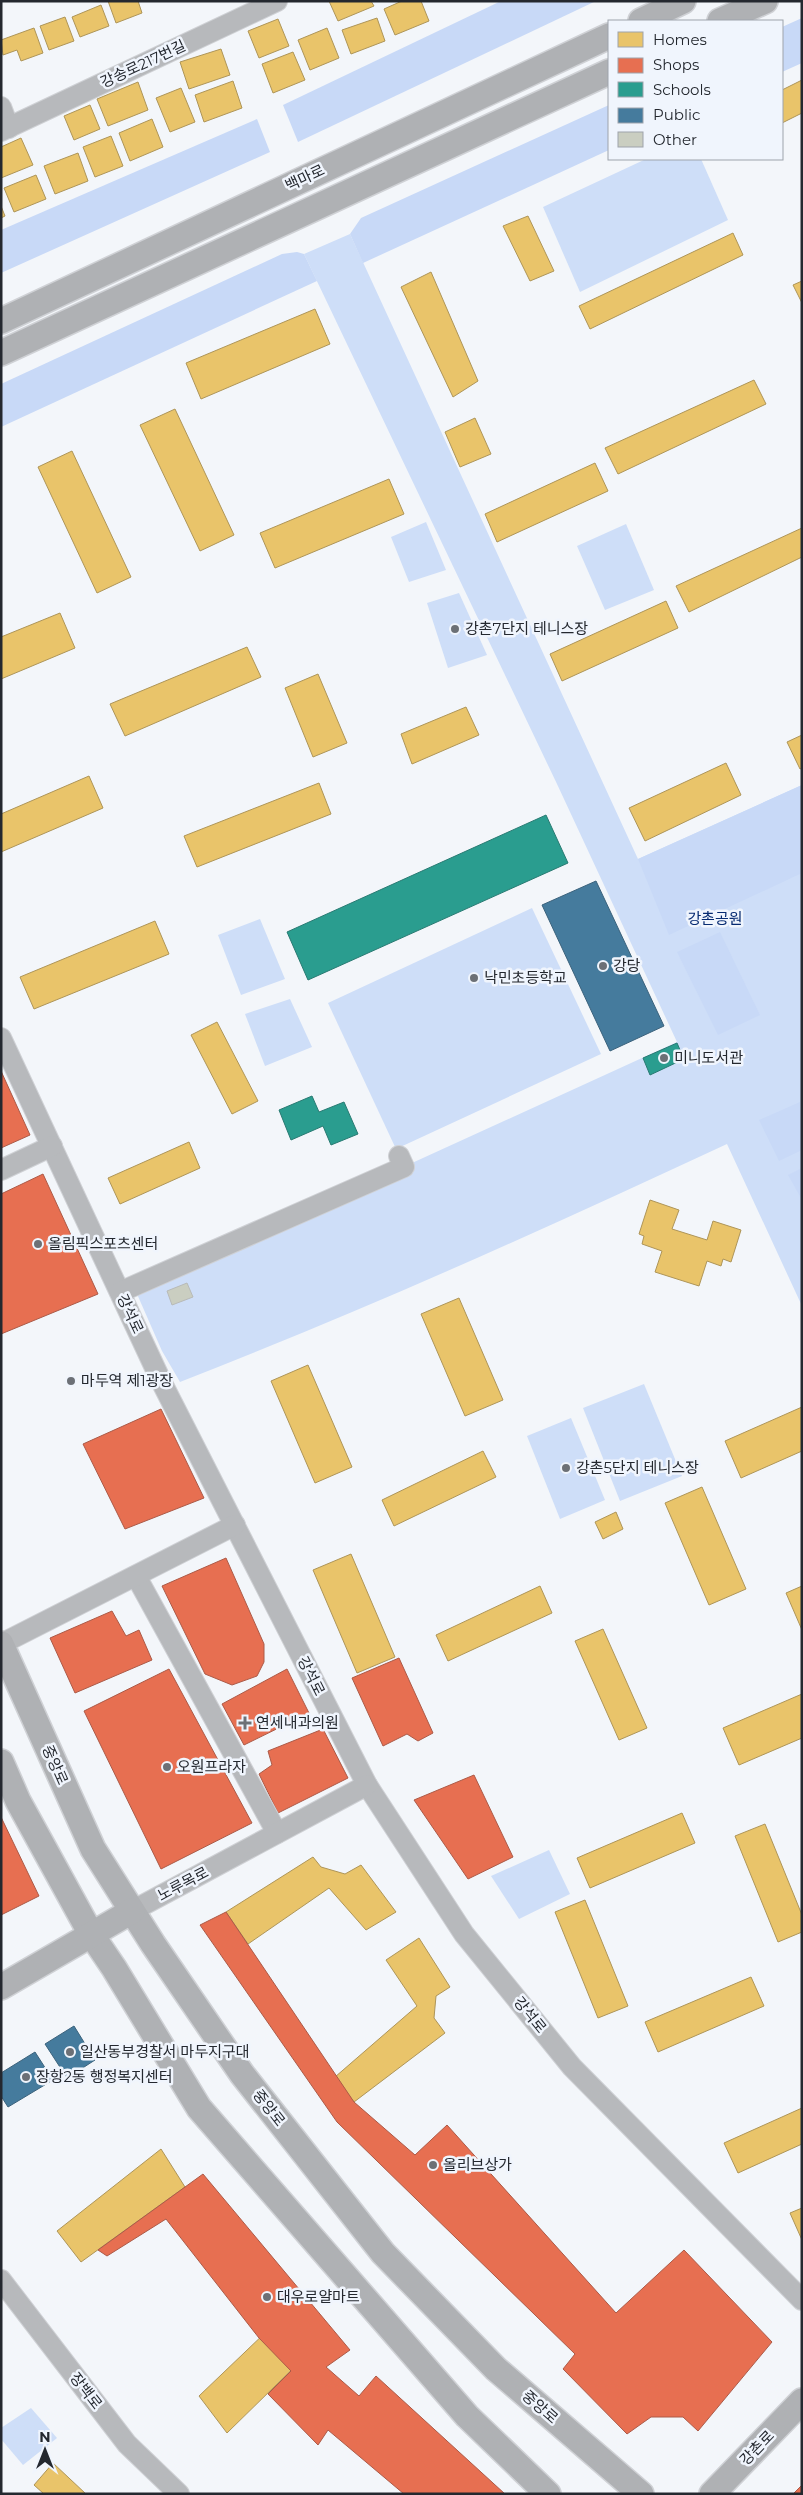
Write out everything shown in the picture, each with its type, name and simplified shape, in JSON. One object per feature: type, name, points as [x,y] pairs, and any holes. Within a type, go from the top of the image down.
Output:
[{"type":"main road","points":[[642,20],[683,1]]},
{"type":"main road","points":[[722,20],[766,1]]},
{"type":"main road","name":"백마로","points":[[1,321],[608,36]]},
{"type":"main road","points":[[1,353],[608,72]]},
{"type":"main road","name":"중앙로","points":[[1,1644],[93,1849],[132,1911],[242,2074],[383,2253],[496,2368],[641,2494]]},
{"type":"main road","points":[[1,1762],[18,1801],[91,1934],[114,1968],[199,2108],[467,2416],[548,2494]]},
{"type":"main road","name":"노루목로","points":[[1,1987],[132,1911]]},
{"type":"main road","name":"강촌로","points":[[712,2494],[802,2402]]},
{"type":"street","name":"강송로217번길","points":[[1,107],[5,129],[277,1]]},
{"type":"street","name":"강석로","points":[[1,1038],[162,1383],[367,1785],[464,1934],[572,2067],[802,2300]]},
{"type":"street","points":[[1,1170],[52,1146]]},
{"type":"street","points":[[120,1292],[404,1167],[399,1156]]},
{"type":"street","points":[[1,1644],[235,1526]]},
{"type":"street","points":[[136,1576],[277,1833]]},
{"type":"street","name":"노루목로","points":[[132,1911],[367,1785]]},
{"type":"street","name":"장백로","points":[[1,2280],[127,2444],[179,2494]]},
{"type":"green space","points":[[644,160],[701,160],[728,220],[580,292],[543,207]]},
{"type":"green space","name":"강촌공원","points":[[350,234],[638,859],[802,785],[802,1306],[727,1144],[455,1268],[180,1382],[162,1351],[137,1294],[414,1167],[412,1163],[677,1042],[557,784],[304,254]]},
{"type":"green space","points":[[426,522],[446,570],[409,582],[391,537]]},
{"type":"green space","points":[[626,524],[654,590],[605,610],[577,546]]},
{"type":"green space","name":"강촌7단지 테니스장","points":[[459,593],[487,655],[448,668],[427,603]]},
{"type":"green space","points":[[532,908],[601,1054],[396,1149],[328,1003]]},
{"type":"green space","points":[[260,919],[285,979],[241,995],[218,935]]},
{"type":"green space","points":[[290,999],[312,1047],[265,1066],[245,1014]]},
{"type":"green space","points":[[644,1384],[682,1476],[620,1501],[583,1408]]},
{"type":"green space","name":"강촌5단지 테니스장","points":[[571,1418],[605,1500],[560,1519],[527,1436]]},
{"type":"green space","points":[[549,1850],[570,1894],[519,1919],[491,1876]]},
{"type":"green space","points":[[31,2408],[57,2438],[23,2465],[1,2439],[1,2428]]},
{"type":"shaded area","points":[[501,1],[596,1],[298,142],[283,105]]},
{"type":"shaded area","points":[[802,18],[802,63],[783,72],[783,27]]},
{"type":"shaded area","points":[[608,105],[608,150],[363,263],[350,234],[361,218]]},
{"type":"shaded area","points":[[257,119],[270,152],[1,273],[1,230]]},
{"type":"shaded area","points":[[297,252],[304,254],[317,281],[1,427],[1,384],[282,254]]},
{"type":"shaded area","points":[[802,785],[802,873],[669,935],[638,859]]},
{"type":"shaded area","points":[[720,932],[760,1015],[718,1035],[677,952]]},
{"type":"shaded area","points":[[800,1102],[802,1150],[779,1161],[759,1120]]},
{"type":"shaded area","points":[[802,1168],[802,1200],[788,1175]]},
{"type":"building: Homes","points":[[108,1],[138,1],[142,13],[116,23]]},
{"type":"building: Homes","points":[[329,1],[371,1],[374,6],[338,21]]},
{"type":"building: Homes","points":[[402,1],[421,1],[429,21],[395,35],[384,9]]},
{"type":"building: Homes","points":[[101,5],[109,26],[80,37],[72,17]]},
{"type":"building: Homes","points":[[65,17],[74,41],[49,50],[40,26]]},
{"type":"building: Homes","points":[[377,18],[385,41],[351,54],[342,30]]},
{"type":"building: Homes","points":[[278,19],[289,46],[259,58],[248,31]]},
{"type":"building: Homes","points":[[34,28],[43,53],[21,61],[17,50],[3,55],[1,40]]},
{"type":"building: Homes","points":[[327,28],[339,58],[310,70],[298,40]]},
{"type":"building: Homes","points":[[221,49],[230,75],[189,89],[180,62]]},
{"type":"building: Homes","points":[[293,52],[305,80],[273,93],[262,64]]},
{"type":"building: Homes","points":[[802,80],[802,113],[783,122],[783,90]]},
{"type":"building: Homes","points":[[233,81],[242,108],[204,122],[195,95]]},
{"type":"building: Homes","points":[[138,82],[148,110],[108,126],[97,99]]},
{"type":"building: Homes","points":[[181,88],[195,122],[170,132],[156,98]]},
{"type":"building: Homes","points":[[90,105],[100,129],[74,140],[64,116]]},
{"type":"building: Homes","points":[[152,119],[163,147],[130,161],[119,133]]},
{"type":"building: Homes","points":[[111,136],[123,166],[95,177],[83,147]]},
{"type":"building: Homes","points":[[21,138],[33,165],[1,178],[1,147]]},
{"type":"building: Homes","points":[[78,153],[88,181],[55,194],[44,166]]},
{"type":"building: Homes","points":[[36,175],[46,199],[14,212],[4,188]]},
{"type":"building: Homes","points":[[1,206],[5,216],[1,218]]},
{"type":"building: Homes","points":[[528,216],[554,271],[530,281],[503,226]]},
{"type":"building: Homes","points":[[733,233],[743,255],[590,329],[579,306]]},
{"type":"building: Homes","points":[[431,272],[478,381],[453,397],[401,287]]},
{"type":"building: Homes","points":[[802,281],[802,303],[793,285]]},
{"type":"building: Homes","points":[[315,309],[330,344],[201,399],[186,363]]},
{"type":"building: Homes","points":[[754,380],[766,404],[618,474],[605,448]]},
{"type":"building: Homes","points":[[175,409],[234,535],[200,551],[140,425]]},
{"type":"building: Homes","points":[[475,418],[491,454],[460,467],[445,432]]},
{"type":"building: Homes","points":[[72,451],[131,577],[97,593],[38,467]]},
{"type":"building: Homes","points":[[595,463],[608,491],[497,542],[485,514]]},
{"type":"building: Homes","points":[[389,479],[404,514],[275,568],[260,533]]},
{"type":"building: Homes","points":[[802,528],[802,557],[689,612],[676,586]]},
{"type":"building: Homes","points":[[666,601],[678,628],[562,681],[550,654]]},
{"type":"building: Homes","points":[[60,613],[75,648],[1,679],[1,637]]},
{"type":"building: Homes","points":[[247,647],[261,677],[125,736],[110,704]]},
{"type":"building: Homes","points":[[318,674],[347,743],[313,757],[285,688]]},
{"type":"building: Homes","points":[[466,707],[479,735],[412,764],[401,734]]},
{"type":"building: Homes","points":[[802,735],[802,768],[800,769],[787,742]]},
{"type":"building: Homes","points":[[726,763],[741,795],[645,841],[629,808]]},
{"type":"building: Homes","points":[[89,776],[103,808],[1,852],[1,814]]},
{"type":"building: Homes","points":[[319,783],[331,814],[197,867],[184,836]]},
{"type":"building: Homes","points":[[155,921],[169,954],[34,1009],[20,977]]},
{"type":"building: Homes","points":[[217,1022],[258,1101],[232,1114],[191,1035]]},
{"type":"building: Homes","points":[[189,1142],[200,1168],[120,1204],[108,1178]]},
{"type":"building: Homes","points":[[650,1200],[679,1210],[672,1229],[707,1240],[713,1221],[741,1230],[731,1262],[723,1259],[721,1266],[707,1261],[699,1286],[655,1272],[662,1251],[642,1244],[644,1236],[639,1234]]},
{"type":"building: Homes","points":[[459,1298],[503,1400],[465,1416],[421,1314]]},
{"type":"building: Homes","points":[[308,1365],[352,1467],[315,1483],[271,1381]]},
{"type":"building: Homes","points":[[802,1407],[802,1451],[741,1478],[725,1441]]},
{"type":"building: Homes","points":[[483,1451],[496,1477],[394,1526],[382,1500]]},
{"type":"building: Homes","points":[[702,1487],[746,1589],[709,1605],[665,1503]]},
{"type":"building: Homes","points":[[616,1512],[623,1529],[603,1539],[595,1522]]},
{"type":"building: Homes","points":[[351,1554],[395,1657],[357,1673],[313,1570]]},
{"type":"building: Homes","points":[[540,1586],[552,1613],[448,1661],[436,1635]]},
{"type":"building: Homes","points":[[802,1586],[802,1630],[786,1593]]},
{"type":"building: Homes","points":[[603,1629],[647,1728],[619,1740],[575,1641]]},
{"type":"building: Homes","points":[[802,1694],[802,1738],[739,1765],[723,1728]]},
{"type":"building: Homes","points":[[682,1813],[695,1843],[590,1888],[577,1858]]},
{"type":"building: Homes","points":[[765,1824],[802,1915],[802,1932],[778,1942],[735,1836]]},
{"type":"building: Homes","points":[[313,1857],[321,1867],[345,1874],[361,1865],[396,1912],[366,1930],[329,1888],[248,1944],[226,1912]]},
{"type":"building: Homes","points":[[585,1900],[628,2006],[598,2018],[555,1912]]},
{"type":"building: Homes","points":[[419,1938],[450,1987],[436,1996],[434,2018],[445,2033],[354,2102],[335,2077],[417,2006],[386,1960]]},
{"type":"building: Homes","points":[[751,1977],[764,2006],[658,2052],[645,2022]]},
{"type":"building: Homes","points":[[802,2108],[802,2144],[738,2173],[724,2143]]},
{"type":"building: Homes","points":[[161,2149],[185,2187],[81,2262],[57,2231]]},
{"type":"building: Homes","points":[[802,2208],[802,2240],[790,2213]]},
{"type":"building: Homes","points":[[290,2309],[321,2341],[227,2433],[199,2396]]},
{"type":"building: Homes","points":[[53,2463],[86,2494],[44,2494],[34,2485]]},
{"type":"building: Homes","points":[[445,2464],[476,2494],[414,2494]]},
{"type":"building: Shops","points":[[1,1071],[30,1135],[1,1148]]},
{"type":"building: Shops","name":"올림픽스포츠센터","points":[[43,1174],[98,1294],[1,1334],[1,1194]]},
{"type":"building: Shops","points":[[161,1409],[204,1498],[125,1529],[83,1444]]},
{"type":"building: Shops","points":[[226,1558],[264,1644],[264,1662],[257,1676],[232,1685],[205,1674],[162,1586]]},
{"type":"building: Shops","points":[[112,1611],[126,1636],[139,1630],[152,1660],[75,1693],[50,1638]]},
{"type":"building: Shops","points":[[399,1658],[433,1733],[418,1741],[407,1734],[383,1746],[352,1678]]},
{"type":"building: Shops","name":"오원프라자","points":[[169,1669],[252,1823],[161,1869],[84,1711]]},
{"type":"building: Shops","points":[[287,1669],[309,1713],[244,1745],[222,1704]]},
{"type":"building: Shops","points":[[323,1729],[348,1778],[278,1813],[259,1774],[272,1765],[268,1751]]},
{"type":"building: Shops","points":[[474,1775],[513,1857],[468,1879],[414,1800]]},
{"type":"building: Shops","points":[[1,1817],[39,1896],[1,1915]]},
{"type":"building: Shops","name":"올리브상가","points":[[226,1912],[354,2102],[415,2155],[447,2125],[616,2313],[684,2250],[772,2342],[698,2431],[683,2417],[651,2417],[627,2434],[563,2369],[575,2354],[337,2122],[200,1925]]},
{"type":"building: Shops","name":"대우로얄마트","points":[[203,2174],[350,2350],[326,2367],[359,2396],[376,2376],[505,2494],[404,2494],[328,2430],[318,2445],[268,2394],[291,2371],[259,2338],[166,2219],[107,2256],[98,2250]]},
{"type":"building: Shops","points":[[802,2485],[802,2494],[793,2494]]},
{"type":"building: Schools","points":[[546,815],[568,863],[308,980],[287,932]]},
{"type":"building: Schools","name":"미니도서관","points":[[677,1043],[684,1059],[650,1075],[643,1058]]},
{"type":"building: Schools","points":[[312,1096],[319,1112],[344,1102],[358,1134],[331,1145],[323,1126],[291,1140],[279,1110]]},
{"type":"building: Public","name":"강당","points":[[596,881],[664,1026],[610,1051],[542,905]]},
{"type":"building: Public","name":"일산동부경찰서 마두지구대","points":[[74,2026],[95,2060],[67,2078],[45,2044]]},
{"type":"building: Public","name":"장항2동 행정복지센터","points":[[35,2052],[53,2080],[8,2107],[1,2096],[1,2073]]},
{"type":"building: Other","points":[[187,1283],[193,1297],[172,1305],[167,1291]]},
{"type":"place","name":"강촌7단지 테니스장","points":[[455,629]]},
{"type":"place","name":"강당","points":[[603,966]]},
{"type":"place","name":"낙민초등학교","points":[[474,978]]},
{"type":"place","name":"미니도서관","points":[[664,1058]]},
{"type":"place","name":"올림픽스포츠센터","points":[[38,1244]]},
{"type":"place","name":"마두역 제1광장","points":[[71,1381]]},
{"type":"place","name":"강촌5단지 테니스장","points":[[566,1468]]},
{"type":"place","name":"연세내과의원","points":[[245,1723]]},
{"type":"place","name":"오원프라자","points":[[167,1767]]},
{"type":"place","name":"일산동부경찰서 마두지구대","points":[[70,2052]]},
{"type":"place","name":"장항2동 행정복지센터","points":[[26,2077]]},
{"type":"place","name":"올리브상가","points":[[433,2165]]},
{"type":"place","name":"대우로얄마트","points":[[267,2297]]}]
